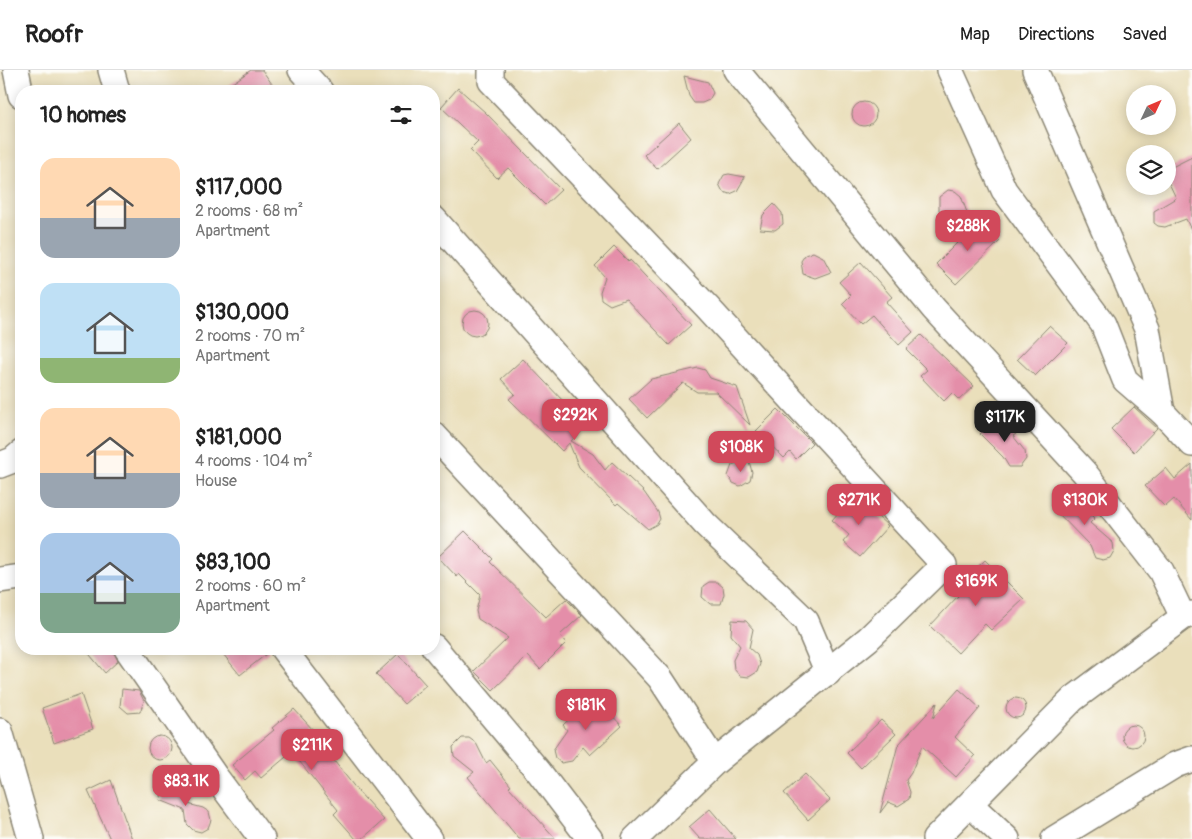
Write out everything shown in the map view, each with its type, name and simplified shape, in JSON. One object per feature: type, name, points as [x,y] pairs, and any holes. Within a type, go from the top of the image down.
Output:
[{"type":"street","points":[[16,70],[19,85]]},
{"type":"street","points":[[111,70],[115,85]]},
{"type":"street","points":[[301,70],[315,85]]},
{"type":"street","points":[[491,70],[492,81],[708,308],[944,565],[868,639],[715,762],[635,839]]},
{"type":"street","points":[[736,70],[934,310],[1084,472],[1162,570],[1187,616],[1073,699],[971,805],[935,839]]},
{"type":"street","points":[[950,70],[1004,190],[1103,324],[1125,380],[1162,412],[1192,444]]},
{"type":"street","points":[[1035,70],[1147,329],[1162,412]]},
{"type":"street","points":[[440,226],[705,524],[806,621],[828,673]]},
{"type":"street","points":[[440,441],[660,678],[715,762]]},
{"type":"street","points":[[0,465],[15,458]]},
{"type":"street","points":[[0,580],[15,578]]},
{"type":"street","points":[[440,654],[538,772],[590,839]]},
{"type":"street","points":[[131,655],[262,839]]},
{"type":"street","points":[[288,655],[429,839]]},
{"type":"street","points":[[0,733],[31,839]]},
{"type":"street","points":[[1054,839],[1175,764],[1192,759]]},
{"type":"street","points":[[971,805],[1007,839]]},
{"type":"building","points":[[251,70],[262,70],[273,85],[230,85]]},
{"type":"building","points":[[684,76],[708,82],[713,93],[709,100],[702,103],[694,103],[689,96]]},
{"type":"building","points":[[458,88],[486,113],[561,190],[545,205],[508,168],[497,178],[470,150],[478,142],[441,107]]},
{"type":"building","points":[[864,102],[872,106],[876,114],[872,122],[864,126],[856,122],[852,114],[856,106]]},
{"type":"building","points":[[679,123],[691,138],[657,169],[644,155]]},
{"type":"building","points":[[1192,157],[1192,232],[1186,219],[1165,227],[1154,223],[1154,211],[1176,198],[1176,165]]},
{"type":"building","points":[[724,175],[745,177],[737,191],[730,194],[723,192],[719,184]]},
{"type":"building","points":[[948,190],[955,191],[961,196],[969,218],[946,215],[939,210],[939,197]]},
{"type":"building","points":[[774,204],[782,213],[783,224],[775,230],[760,229],[763,215]]},
{"type":"building","points":[[980,220],[1000,241],[956,284],[936,264]]},
{"type":"building","points":[[614,247],[629,262],[630,260],[691,325],[669,345],[626,299],[610,305],[601,299],[600,292],[605,277],[595,266]]},
{"type":"building","points":[[813,252],[823,257],[831,272],[815,278],[803,274],[801,261],[805,255]]},
{"type":"building","points":[[861,262],[892,297],[886,302],[913,332],[899,345],[872,315],[861,324],[842,304],[851,295],[839,282]]},
{"type":"building","points":[[475,310],[484,314],[488,323],[484,332],[475,336],[466,332],[462,323],[466,314]]},
{"type":"building","points":[[1049,326],[1068,343],[1035,376],[1017,359]]},
{"type":"building","points":[[921,335],[974,386],[959,400],[952,393],[944,401],[920,376],[927,370],[906,349]]},
{"type":"building","points":[[523,359],[587,426],[571,441],[593,454],[605,470],[612,462],[644,492],[658,512],[660,519],[657,524],[648,529],[618,503],[616,505],[579,467],[569,443],[562,451],[509,399],[515,394],[501,379]]},
{"type":"building","points":[[698,368],[705,370],[710,378],[737,387],[750,425],[716,392],[697,392],[683,383],[647,418],[629,399],[651,379]]},
{"type":"building","points":[[1134,407],[1157,428],[1134,452],[1111,429]]},
{"type":"building","points":[[778,409],[812,443],[796,459],[790,452],[784,458],[756,431]]},
{"type":"building","points":[[998,416],[1016,434],[1013,436],[1025,451],[1026,459],[1020,467],[1009,467],[1003,457],[980,434]]},
{"type":"building","points":[[749,461],[752,472],[750,480],[740,486],[733,483],[728,476],[732,465],[738,462]]},
{"type":"building","points":[[1192,464],[1192,520],[1174,499],[1165,507],[1145,486],[1166,468],[1175,479]]},
{"type":"building","points":[[1070,492],[1095,518],[1090,523],[1113,543],[1114,551],[1110,558],[1103,560],[1095,558],[1090,546],[1053,508]]},
{"type":"building","points":[[854,495],[888,526],[860,557],[843,542],[849,535],[832,520]]},
{"type":"building","points":[[465,531],[493,559],[490,562],[546,617],[566,599],[582,615],[560,635],[566,643],[540,669],[528,656],[493,690],[474,671],[508,638],[478,619],[476,611],[480,595],[459,574],[457,577],[440,559],[440,555]]},
{"type":"building","points":[[985,560],[1024,599],[991,630],[985,624],[958,653],[930,626],[958,596],[953,591]]},
{"type":"building","points":[[709,582],[717,582],[723,587],[724,594],[721,604],[710,604],[702,597],[703,586]]},
{"type":"building","points":[[732,620],[746,621],[753,629],[749,648],[757,655],[760,664],[757,672],[749,677],[740,676],[734,669],[733,660],[740,646],[731,635]]},
{"type":"building","points":[[90,655],[116,655],[118,661],[105,673]]},
{"type":"building","points":[[224,655],[265,655],[240,675]]},
{"type":"building","points":[[399,655],[426,685],[404,704],[376,674]]},
{"type":"building","points":[[122,689],[139,691],[144,701],[140,712],[128,713],[120,706]]},
{"type":"building","points":[[959,689],[980,708],[955,737],[975,756],[956,777],[922,746],[911,773],[906,780],[910,792],[909,799],[898,806],[888,802],[880,813],[898,745],[937,703],[933,718]]},
{"type":"building","points":[[81,694],[93,729],[54,743],[42,708]]},
{"type":"building","points":[[594,696],[622,726],[590,755],[583,747],[572,761],[561,763],[555,758],[553,750],[567,730],[563,725]]},
{"type":"building","points":[[1012,698],[1020,698],[1026,704],[1026,712],[1020,718],[1012,718],[1006,712],[1006,704]]},
{"type":"building","points":[[294,709],[314,731],[312,733],[357,790],[384,820],[362,839],[356,839],[334,814],[338,810],[292,752],[261,778],[255,771],[245,780],[232,765],[274,730],[272,728]]},
{"type":"building","points":[[881,720],[896,734],[861,768],[847,753]]},
{"type":"building","points":[[1133,725],[1141,728],[1144,736],[1141,744],[1133,747],[1125,744],[1122,736],[1125,728]]},
{"type":"building","points":[[160,736],[165,737],[171,743],[171,753],[165,759],[160,760],[155,759],[149,753],[148,748],[149,743],[155,737]]},
{"type":"building","points":[[462,738],[469,738],[476,743],[486,763],[490,760],[511,786],[509,787],[556,839],[519,839],[468,777],[474,772],[454,756],[453,747]]},
{"type":"building","points":[[805,774],[830,800],[808,820],[784,793]]},
{"type":"building","points":[[111,780],[132,839],[110,839],[88,791]]},
{"type":"building","points":[[170,780],[183,787],[188,804],[203,808],[209,812],[211,820],[208,828],[201,832],[193,830],[187,824],[185,810],[160,800],[164,788]]},
{"type":"building","points":[[710,809],[736,839],[700,839],[689,827]]}]
